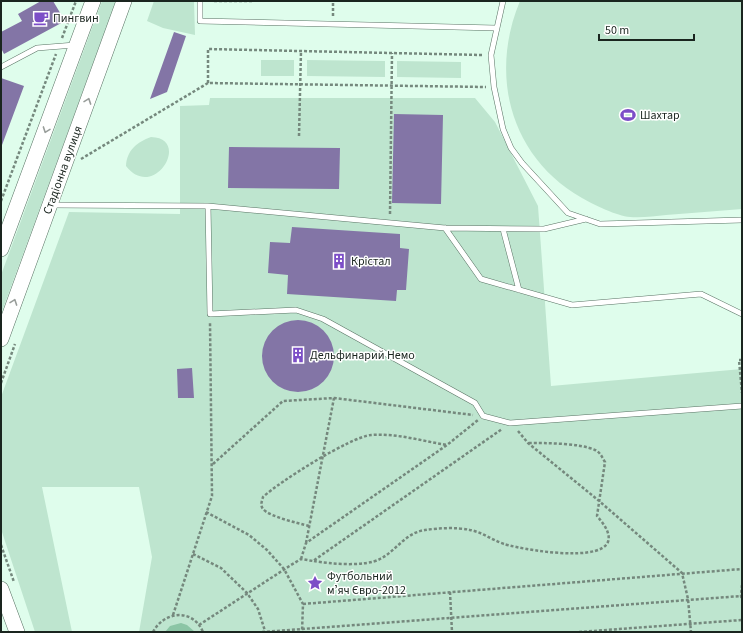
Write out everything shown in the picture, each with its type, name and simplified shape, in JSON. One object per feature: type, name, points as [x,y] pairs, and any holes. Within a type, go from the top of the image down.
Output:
[{"type":"street","points":[[1,249],[93,1]]},
{"type":"street","name":"Стадіонна вулиця","points":[[1,339],[124,1]]},
{"type":"street","points":[[1,589],[17,632]]},
{"type":"lane","points":[[200,1],[200,21],[496,28]]},
{"type":"lane","points":[[503,1],[491,55],[494,87],[503,129],[511,148],[547,191],[568,213],[600,224],[742,220]]},
{"type":"lane","points":[[1,67],[37,48],[77,45]]},
{"type":"lane","points":[[50,205],[208,206],[445,228],[544,229],[586,219]]},
{"type":"lane","points":[[208,206],[210,314],[296,310],[323,319],[475,403],[483,416],[510,423],[742,406]]},
{"type":"lane","points":[[445,228],[481,279],[572,305],[701,294],[742,314]]},
{"type":"lane","points":[[503,229],[519,290]]},
{"type":"path","points":[[1,201],[76,1]]},
{"type":"path","points":[[214,1],[253,1]]},
{"type":"path","points":[[332,24],[333,1]]},
{"type":"path","points":[[208,83],[208,49],[491,55]]},
{"type":"path","points":[[300,51],[300,136]]},
{"type":"path","points":[[389,222],[392,53]]},
{"type":"path","points":[[81,159],[208,83],[494,87]]},
{"type":"path","points":[[173,615],[212,496],[210,314]]},
{"type":"path","points":[[742,360],[739,360],[742,393]]},
{"type":"path","points":[[212,464],[283,401],[334,398],[483,416]]},
{"type":"path","points":[[301,559],[306,543],[308,526],[334,398]]},
{"type":"path","points":[[306,543],[447,445],[483,416]]},
{"type":"path","points":[[313,561],[510,423],[528,443],[598,500],[682,573],[688,600],[691,632]]},
{"type":"path","points":[[308,526],[270,514],[263,509],[261,503],[262,497],[322,457],[369,435],[400,436],[447,445]]},
{"type":"path","points":[[199,625],[301,559],[329,564],[372,562],[381,559],[415,532],[426,530],[468,529],[504,544],[545,552],[587,552],[602,550],[610,537],[606,526],[597,516],[598,500],[605,462],[596,450],[585,447],[528,443]]},
{"type":"path","points":[[206,512],[249,535],[267,550],[284,569],[303,604],[302,630]]},
{"type":"path","points":[[193,554],[221,568],[247,593],[258,609],[265,632]]},
{"type":"path","points":[[303,604],[742,569]]},
{"type":"path","points":[[742,585],[742,600]]},
{"type":"path","points":[[450,592],[452,632]]},
{"type":"path","points":[[262,632],[312,630],[741,596]]},
{"type":"path","points":[[153,632],[163,619],[173,615],[183,615],[191,618],[199,625],[203,632]]},
{"type":"path","points":[[579,632],[742,620]]},
{"type":"shaded area","points":[[102,1],[116,1],[1,314],[1,275]]},
{"type":"shaded area","points":[[154,1],[194,1],[195,35],[163,28],[147,21]]},
{"type":"shaded area","name":"Шахтар","points":[[520,1],[742,1],[742,209],[648,217],[630,217],[612,212],[593,204],[557,181],[538,160],[523,137],[512,112],[507,85],[506,57],[511,29]]},
{"type":"shaded area","points":[[261,60],[294,60],[294,76],[261,76]]},
{"type":"shaded area","points":[[307,60],[385,61],[385,77],[307,76]]},
{"type":"shaded area","points":[[397,61],[461,62],[461,78],[397,77]]},
{"type":"shaded area","points":[[210,98],[475,98],[495,122],[538,206],[551,386],[742,369],[742,632],[139,632],[152,557],[139,487],[42,487],[72,632],[35,632],[1,529],[1,397],[69,212],[180,214],[180,106],[209,105]]},
{"type":"shaded area","points":[[151,137],[163,140],[168,147],[168,156],[164,165],[157,173],[147,177],[137,175],[126,166],[128,155],[137,144]]},
{"type":"shaded area","points":[[181,623],[187,625],[195,632],[165,632],[170,626]]},
{"type":"building","name":"Пингвин","points":[[41,1],[53,1],[65,21],[4,54],[1,48],[1,32],[22,21],[18,14]]},
{"type":"building","points":[[174,32],[186,36],[167,92],[150,99]]},
{"type":"building","points":[[1,78],[24,86],[2,145],[1,145]]},
{"type":"building","points":[[394,114],[443,115],[441,204],[392,203]]},
{"type":"building","points":[[229,147],[340,148],[339,189],[228,188]]},
{"type":"building","name":"Крістал","points":[[292,227],[400,234],[400,248],[409,249],[406,290],[397,290],[396,301],[287,294],[288,275],[268,273],[270,242],[290,243]]},
{"type":"building","name":"Дельфинарий Немо","points":[[298,320],[318,326],[328,336],[334,356],[328,376],[318,386],[298,392],[278,386],[268,376],[262,356],[268,336],[278,326]]},
{"type":"building","points":[[192,368],[194,398],[178,398],[177,369]]},
{"type":"place","name":"Пингвин","points":[[41,18]]},
{"type":"place","name":"Шахтар","points":[[628,115]]},
{"type":"place","name":"Крістал","points":[[339,261]]},
{"type":"place","name":"Дельфинарий Немо","points":[[298,355]]},
{"type":"place","name":"Футбольний мʼяч Євро-2012","points":[[315,583]]}]
